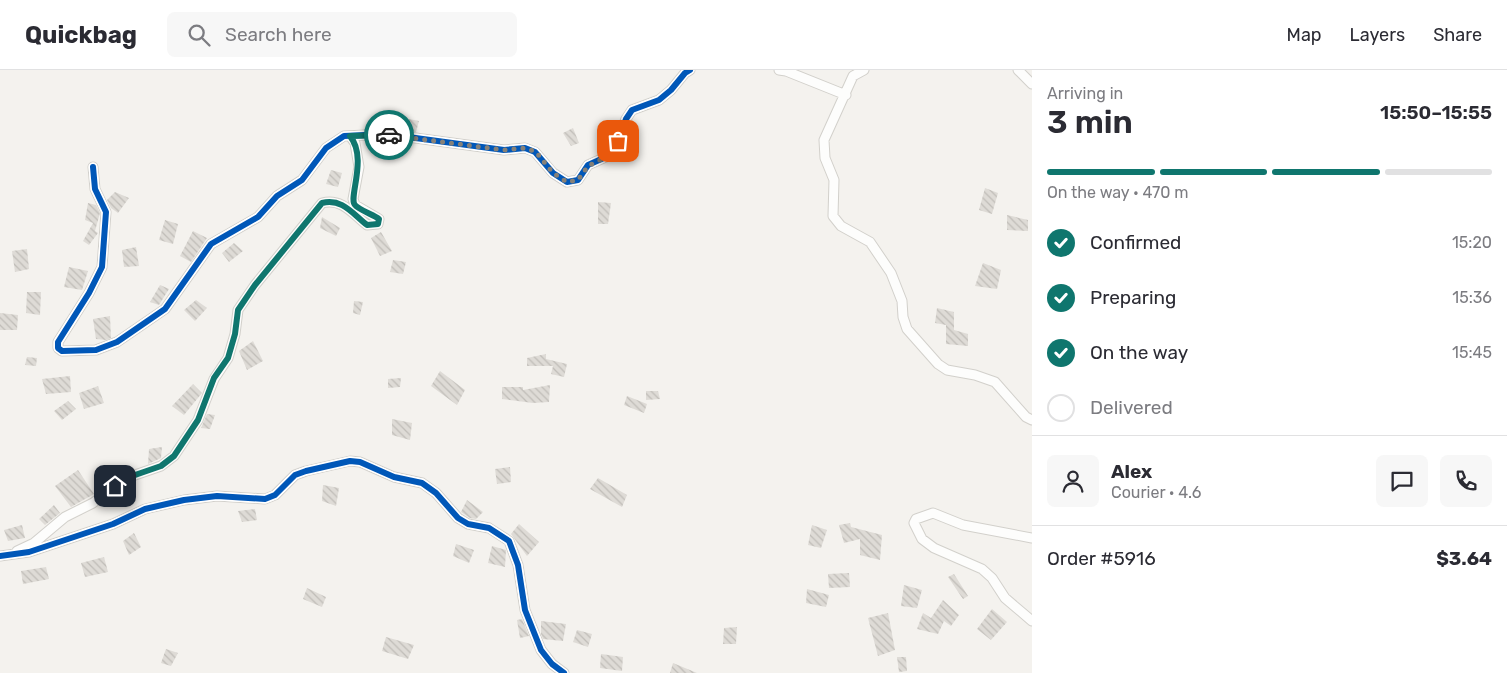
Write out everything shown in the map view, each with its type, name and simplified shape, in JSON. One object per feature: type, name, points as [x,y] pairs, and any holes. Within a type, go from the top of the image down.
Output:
[{"type":"street","points":[[93,167],[95,189],[106,212],[102,267],[89,293],[58,342],[58,348],[62,351],[103,348],[117,342],[165,310],[212,244],[258,217],[277,196],[302,180],[326,148],[344,136],[386,134],[504,150],[525,148],[536,152],[553,173],[567,182],[578,180],[588,166],[608,156],[618,141],[626,119],[632,110],[659,100],[690,70]]},
{"type":"street","points":[[780,70],[846,95]]},
{"type":"street","points":[[864,70],[853,76],[824,140],[825,158],[834,180],[833,216],[842,226],[870,242],[891,273],[902,301],[903,317],[907,329],[938,364],[947,370],[975,375],[995,382],[1026,417],[1032,420]]},
{"type":"street","points":[[1018,70],[1032,84]]},
{"type":"street","points":[[4,555],[34,543],[65,517],[93,502],[115,486],[135,475],[161,466],[174,456],[198,420],[214,378],[228,358],[235,334],[238,310],[255,285],[322,203],[332,201],[342,204],[367,225],[378,224],[379,219],[355,205],[353,200],[359,167],[355,142],[350,136]]},
{"type":"street","points":[[4,555],[29,552],[113,524],[145,509],[184,500],[217,496],[264,499],[275,494],[295,475],[350,461],[360,462],[394,477],[422,483],[436,494],[458,518],[468,524],[489,528],[509,541],[518,565],[524,610],[541,650],[552,664],[564,673]]},
{"type":"street","points":[[1032,538],[964,525],[933,513],[916,518],[914,523],[922,539],[934,548],[982,569],[992,578],[1005,598],[1032,621]]},
{"type":"building","points":[[409,119],[419,121],[416,132],[407,130]]},
{"type":"building","points":[[573,128],[579,143],[571,146],[563,133]]},
{"type":"building","points":[[331,170],[342,173],[338,187],[326,184]]},
{"type":"building","points":[[985,188],[998,193],[992,214],[979,210]]},
{"type":"building","points":[[115,192],[129,198],[118,213],[111,208],[107,200]]},
{"type":"building","points":[[598,202],[611,203],[608,224],[598,224]]},
{"type":"building","points":[[88,203],[96,205],[100,213],[95,231],[98,233],[89,245],[83,241],[93,223],[85,220]]},
{"type":"building","points":[[1007,215],[1028,220],[1028,231],[1007,230]]},
{"type":"building","points":[[322,217],[340,228],[336,236],[320,228]]},
{"type":"building","points":[[165,220],[178,224],[173,244],[159,240]]},
{"type":"building","points":[[193,231],[207,238],[191,262],[180,256]]},
{"type":"building","points":[[381,232],[392,251],[380,256],[371,238]]},
{"type":"building","points":[[234,243],[243,251],[229,262],[222,253]]},
{"type":"building","points":[[136,247],[139,266],[124,267],[122,250]]},
{"type":"building","points":[[27,249],[29,269],[15,272],[12,251]]},
{"type":"building","points":[[393,260],[406,262],[403,274],[390,272]]},
{"type":"building","points":[[983,263],[1001,270],[997,289],[975,286]]},
{"type":"building","points":[[69,267],[88,271],[82,290],[64,287]]},
{"type":"building","points":[[160,285],[169,289],[159,305],[150,302]]},
{"type":"building","points":[[27,292],[41,292],[40,315],[26,313]]},
{"type":"building","points":[[196,300],[207,308],[195,321],[184,310]]},
{"type":"building","points":[[354,301],[363,302],[360,315],[353,313]]},
{"type":"building","points":[[937,308],[954,312],[954,330],[968,334],[968,346],[946,344],[946,325],[935,323]]},
{"type":"building","points":[[0,313],[18,315],[17,330],[0,330]]},
{"type":"building","points":[[110,316],[111,338],[106,340],[96,339],[93,319]]},
{"type":"building","points":[[253,341],[263,361],[247,370],[239,351]]},
{"type":"building","points":[[546,354],[546,359],[567,364],[564,377],[551,374],[553,366],[527,366],[527,358]]},
{"type":"building","points":[[27,357],[37,358],[36,366],[25,365]]},
{"type":"building","points":[[440,371],[465,390],[457,405],[431,386]]},
{"type":"building","points":[[70,376],[71,392],[46,394],[42,379]]},
{"type":"building","points":[[401,378],[400,387],[388,388],[388,379]]},
{"type":"building","points":[[193,384],[202,393],[184,415],[172,406]]},
{"type":"building","points":[[550,385],[549,402],[533,403],[502,399],[502,387],[523,387],[523,390]]},
{"type":"building","points":[[98,386],[104,403],[84,409],[79,393]]},
{"type":"building","points":[[646,391],[658,391],[660,399],[646,400]]},
{"type":"building","points":[[627,396],[647,404],[644,413],[624,405]]},
{"type":"building","points":[[68,401],[76,409],[62,420],[54,411]]},
{"type":"building","points":[[207,414],[215,415],[210,429],[201,428]]},
{"type":"building","points":[[392,419],[412,423],[410,440],[392,435]]},
{"type":"building","points":[[162,447],[161,458],[148,464],[149,449]]},
{"type":"building","points":[[510,467],[511,482],[497,484],[495,469]]},
{"type":"building","points":[[78,470],[94,494],[71,507],[55,486]]},
{"type":"building","points":[[598,478],[627,495],[622,507],[590,489]]},
{"type":"building","points":[[323,485],[339,488],[336,506],[322,501]]},
{"type":"building","points":[[467,500],[483,512],[476,519],[470,518],[461,512]]},
{"type":"building","points":[[54,505],[60,513],[45,525],[39,519]]},
{"type":"building","points":[[255,509],[257,520],[242,522],[238,511]]},
{"type":"building","points":[[850,523],[851,527],[882,535],[880,560],[860,555],[860,539],[844,543],[839,525]]},
{"type":"building","points":[[519,524],[539,542],[527,556],[511,534]]},
{"type":"building","points":[[22,525],[25,538],[8,541],[4,530]]},
{"type":"building","points":[[812,525],[827,530],[821,548],[808,545]]},
{"type":"building","points":[[134,533],[141,547],[129,555],[123,541]]},
{"type":"building","points":[[456,544],[474,550],[469,563],[453,556]]},
{"type":"building","points":[[492,546],[506,550],[505,567],[488,563]]},
{"type":"building","points":[[104,557],[108,572],[85,577],[81,563]]},
{"type":"building","points":[[46,567],[49,579],[23,584],[21,571]]},
{"type":"building","points":[[849,573],[850,587],[829,588],[828,574]]},
{"type":"building","points":[[954,574],[968,596],[963,599],[948,577]]},
{"type":"building","points":[[904,585],[922,590],[917,608],[901,606]]},
{"type":"building","points":[[307,588],[326,597],[322,607],[303,599]]},
{"type":"building","points":[[807,589],[829,595],[826,607],[806,603]]},
{"type":"building","points":[[943,600],[959,615],[951,626],[944,621],[938,634],[917,629],[923,613],[931,618]]},
{"type":"building","points":[[992,609],[1007,622],[991,640],[977,629]]},
{"type":"building","points":[[888,613],[895,650],[878,656],[868,618]]},
{"type":"building","points":[[522,619],[529,636],[520,638],[517,620]]},
{"type":"building","points":[[541,621],[566,624],[563,641],[543,639]]},
{"type":"building","points":[[737,627],[736,644],[723,644],[724,628]]},
{"type":"building","points":[[577,630],[592,634],[588,647],[573,642]]},
{"type":"building","points":[[386,637],[414,645],[408,659],[382,651]]},
{"type":"building","points":[[166,649],[178,653],[171,666],[161,663]]},
{"type":"building","points":[[601,654],[623,657],[622,671],[600,668]]},
{"type":"building","points":[[897,657],[906,657],[907,671],[899,672]]},
{"type":"building","points":[[673,663],[697,673],[670,673]]},
{"type":"cycle path","points":[[93,167],[95,189],[106,212],[102,267],[89,293],[58,342],[58,348],[62,351],[96,350],[117,342],[165,309],[211,244],[258,217],[277,196],[302,180],[326,148],[344,136],[386,134],[504,150],[525,148],[535,152],[553,173],[567,182],[578,180],[588,165],[608,156],[618,141],[626,119],[632,110],[659,100],[690,70]]},
{"type":"cycle path","points":[[0,556],[29,552],[113,524],[145,509],[184,500],[217,496],[265,499],[275,495],[295,475],[350,461],[360,462],[394,477],[422,483],[436,493],[458,518],[468,524],[489,528],[509,541],[518,565],[525,610],[541,650],[552,664],[564,673]]},
{"type":"way so far","points":[[389,135],[504,150],[525,148],[536,152],[553,173],[567,182],[578,180],[588,166],[608,156],[618,141]]},
{"type":"route","points":[[115,486],[135,475],[161,466],[174,456],[198,420],[214,378],[228,358],[235,334],[238,310],[255,285],[322,203],[332,201],[342,204],[367,225],[378,224],[379,219],[355,205],[353,200],[359,167],[355,142],[350,136],[389,135]]}]
